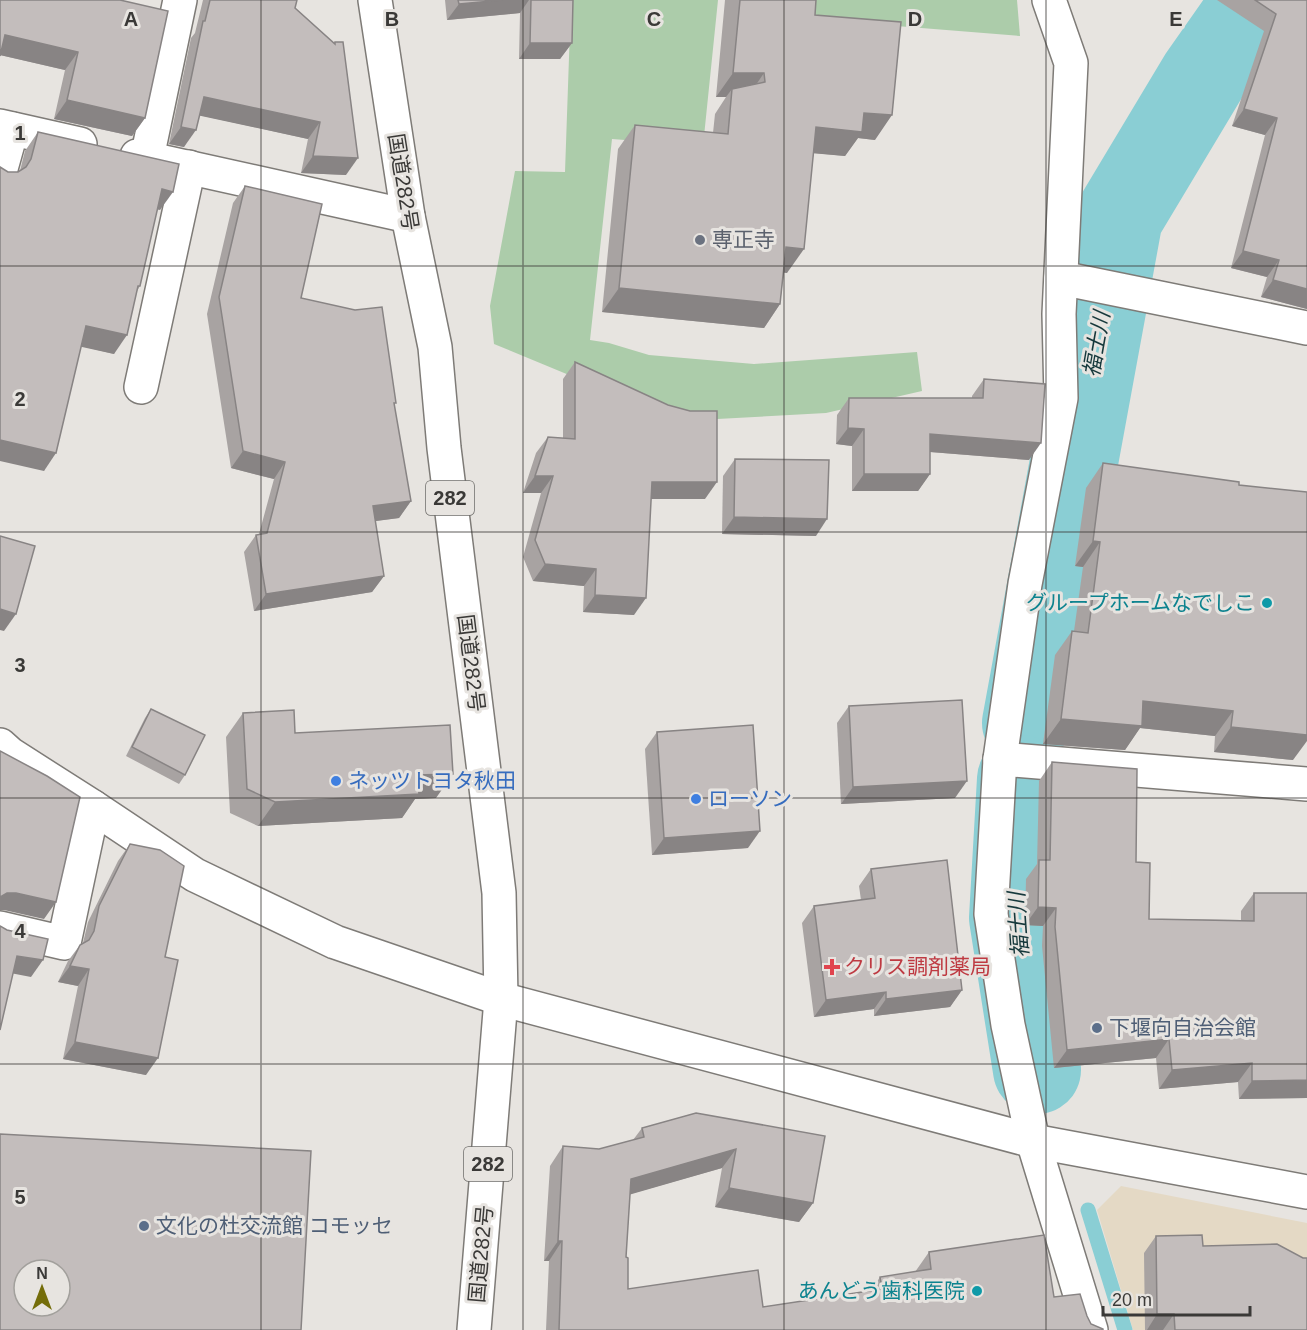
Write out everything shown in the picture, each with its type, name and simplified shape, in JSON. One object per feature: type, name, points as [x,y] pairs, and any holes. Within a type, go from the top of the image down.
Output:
[{"type":"main road","points":[[147,158],[180,0]]},
{"type":"main road","name":"国道282号","points":[[375,0],[408,216],[435,347],[444,448],[500,893],[501,999],[474,1330]]},
{"type":"main road","points":[[1049,0],[1071,63],[1063,278],[1059,314],[1061,398],[1025,584],[1000,759],[991,914],[1008,1025],[1032,1141],[1092,1330]]},
{"type":"main road","points":[[0,172],[6,128],[408,216]]},
{"type":"main road","points":[[141,387],[189,167]]},
{"type":"main road","points":[[1063,278],[1307,328]]},
{"type":"main road","points":[[0,745],[10,754],[195,875],[335,942],[501,999],[1032,1141],[1307,1192]]},
{"type":"main road","points":[[1000,759],[1307,784]]},
{"type":"main road","points":[[0,928],[64,943],[93,807]]},
{"type":"shaded area","points":[[1121,1186],[1307,1223],[1307,1330],[1133,1330],[1097,1210]]},
{"type":"green space","points":[[571,0],[718,0],[703,146],[612,139],[590,340],[649,355],[754,364],[917,352],[922,391],[826,413],[680,421],[494,344],[490,306],[515,171],[565,172]]},
{"type":"green space","points":[[811,0],[1017,0],[1020,36],[809,19]]},
{"type":"building","points":[[0,0],[120,0],[168,11],[145,118],[67,100],[78,52],[5,35],[0,56]]},
{"type":"building","points":[[210,0],[297,0],[295,8],[335,44],[335,42],[343,42],[358,158],[313,156],[320,122],[204,97],[196,130],[181,127],[203,21],[205,21]]},
{"type":"building","points":[[458,0],[502,0],[459,4]]},
{"type":"building","points":[[531,0],[573,0],[572,43],[530,43]]},
{"type":"building","points":[[740,0],[816,0],[815,15],[901,22],[892,115],[864,113],[862,132],[816,127],[804,249],[786,247],[780,304],[619,288],[635,125],[728,134],[732,89],[765,82],[764,73],[733,73]]},
{"type":"building","points":[[1255,0],[1307,0],[1307,289],[1273,280],[1279,260],[1243,251],[1277,118],[1244,109],[1276,14]]},
{"type":"building","points":[[38,132],[179,164],[173,192],[162,189],[127,335],[86,326],[56,453],[0,440],[0,167],[8,172],[18,172],[26,167],[31,159]]},
{"type":"building","points":[[245,186],[322,204],[301,298],[355,310],[382,307],[396,403],[394,403],[411,501],[373,506],[384,576],[266,594],[256,535],[267,533],[285,462],[243,451],[219,297]]},
{"type":"building","points":[[575,362],[668,405],[690,411],[717,411],[717,482],[652,482],[646,598],[595,595],[596,569],[545,564],[535,540],[553,476],[535,476],[548,437],[575,439]]},
{"type":"building","points":[[984,379],[1045,384],[1041,443],[930,434],[930,474],[864,474],[864,429],[848,428],[849,398],[983,398]]},
{"type":"building","points":[[735,459],[829,460],[827,519],[734,517]]},
{"type":"building","points":[[1103,463],[1239,482],[1239,485],[1307,492],[1307,735],[1231,727],[1233,711],[1143,701],[1142,726],[1061,719],[1072,631],[1088,633],[1100,542],[1093,541]]},
{"type":"building","points":[[0,536],[35,546],[16,614],[0,609]]},
{"type":"building","points":[[962,700],[967,781],[853,787],[849,706]]},
{"type":"building","points":[[151,709],[205,735],[185,775],[132,747]]},
{"type":"building","points":[[294,710],[295,733],[450,725],[453,774],[417,775],[419,794],[275,802],[247,789],[243,713]]},
{"type":"building","name":"ローソン","points":[[753,725],[760,831],[664,838],[657,732]]},
{"type":"building","points":[[0,751],[80,797],[56,902],[16,893],[7,893],[0,897]]},
{"type":"building","points":[[1052,762],[1137,769],[1136,862],[1150,863],[1149,919],[1254,921],[1254,893],[1307,893],[1307,1080],[1252,1081],[1252,1063],[1172,1070],[1169,1039],[1067,1050],[1055,927],[1056,908],[1038,907],[1039,860],[1050,860]]},
{"type":"building","points":[[130,844],[160,850],[184,866],[165,957],[178,960],[158,1058],[75,1042],[89,969],[70,966],[80,945],[89,940],[94,931],[99,906]]},
{"type":"building","points":[[947,860],[962,990],[886,999],[886,992],[826,1000],[814,906],[875,898],[871,869]]},
{"type":"building","points":[[0,926],[7,930],[48,939],[43,960],[17,956],[0,1030]]},
{"type":"building","points":[[696,1113],[825,1136],[813,1203],[729,1188],[736,1149],[631,1179],[626,1257],[628,1258],[628,1289],[758,1270],[763,1307],[882,1289],[880,1277],[931,1269],[929,1252],[1044,1235],[1054,1297],[1080,1294],[1091,1324],[1103,1330],[559,1330],[562,1241],[558,1241],[563,1146],[599,1149],[644,1137],[642,1128]]},
{"type":"building","name":"文化の杜交流館 コモッセ","points":[[0,1134],[311,1151],[301,1330],[0,1330]]},
{"type":"building","points":[[1202,1235],[1203,1246],[1277,1244],[1307,1258],[1307,1330],[1175,1330],[1174,1314],[1157,1314],[1156,1236]]},
{"type":"waterway","name":"福士川","points":[[1026,723],[1119,217],[1203,77],[1257,0]]},
{"type":"waterway","name":"福士川","points":[[1021,779],[1013,918],[1037,1070]]},
{"type":"waterway","points":[[1088,1210],[1125,1330]]},
{"type":"place","name":"専正寺","points":[[700,240]]},
{"type":"place","name":"グループホームなでしこ","points":[[1267,603]]},
{"type":"place","name":"ネッツトヨタ秋田","points":[[336,781]]},
{"type":"place","name":"ローソン","points":[[696,799]]},
{"type":"place","name":"クリス調剤薬局","points":[[832,967]]},
{"type":"place","name":"下堰向自治会館","points":[[1097,1028]]},
{"type":"place","name":"文化の杜交流館 コモッセ","points":[[144,1226]]},
{"type":"place","name":"あんどう歯科医院","points":[[977,1291]]}]
